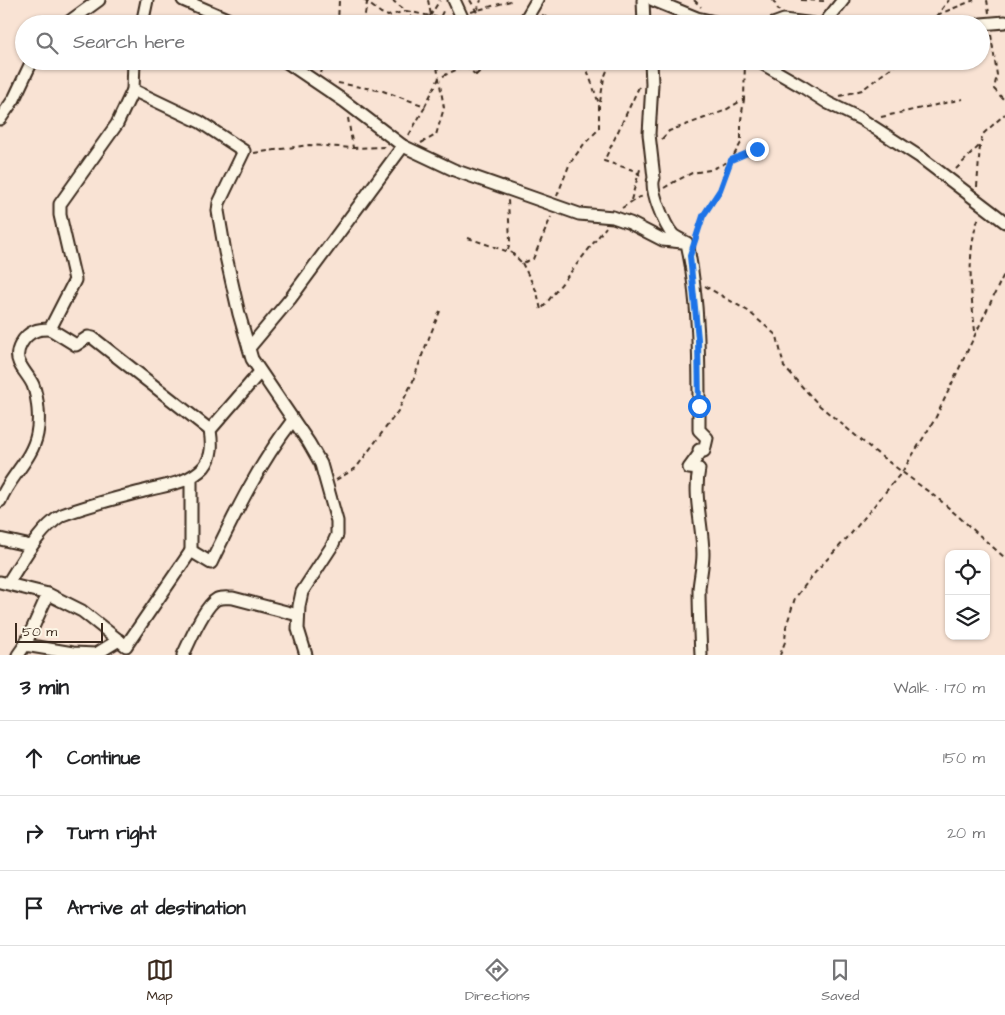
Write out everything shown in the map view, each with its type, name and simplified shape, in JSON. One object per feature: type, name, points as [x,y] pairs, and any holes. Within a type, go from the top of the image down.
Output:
[{"type":"street","points":[[78,15],[99,0]]},
{"type":"street","points":[[144,15],[146,0]]},
{"type":"street","points":[[183,0],[218,15]]},
{"type":"street","points":[[528,15],[537,0]]},
{"type":"street","points":[[644,0],[644,15]]},
{"type":"street","points":[[652,0],[691,15]]},
{"type":"street","points":[[831,15],[843,0]]},
{"type":"street","points":[[450,3],[459,15]]},
{"type":"street","points":[[990,24],[1005,22]]},
{"type":"street","points":[[0,119],[14,99],[28,70]]},
{"type":"street","points":[[50,329],[75,280],[60,215],[60,204],[117,124],[133,90],[134,70]]},
{"type":"street","points":[[298,70],[344,101],[403,146],[454,170],[579,214],[613,217],[630,223],[663,240],[691,241]]},
{"type":"street","points":[[651,70],[649,134],[652,149],[654,178],[652,182],[654,191],[658,207],[673,235],[691,241]]},
{"type":"street","points":[[773,70],[828,103],[861,119],[946,176],[951,182],[1005,222]]},
{"type":"street","points":[[133,90],[200,122],[244,151],[219,203],[218,211],[225,252],[248,348],[260,372],[309,443],[321,464],[337,521],[337,535],[332,546],[302,592],[298,615],[298,629],[306,655]]},
{"type":"street","points":[[248,348],[290,299],[403,146]]},
{"type":"street","points":[[691,241],[698,339],[699,430],[706,438],[704,451],[699,450],[698,457],[689,468],[699,469],[697,477],[698,503],[703,554],[699,617],[701,655]]},
{"type":"street","points":[[0,501],[37,435],[38,424],[33,386],[19,363],[17,356],[19,347],[27,336],[36,330],[50,329],[76,345],[88,337],[93,338],[210,430],[212,445],[209,459],[204,467],[191,478],[62,515],[53,520],[4,583],[48,594],[82,611],[122,647]]},
{"type":"street","points":[[210,430],[260,372]]},
{"type":"street","points":[[190,551],[211,563],[250,484],[272,447],[293,420]]},
{"type":"street","points":[[26,645],[73,654],[96,654],[122,647],[190,551],[191,478]]},
{"type":"street","points":[[0,539],[31,546]]},
{"type":"street","points":[[18,655],[26,645],[48,594]]},
{"type":"street","points":[[183,655],[207,608],[216,599],[233,598],[298,615]]},
{"type":"path","points":[[338,15],[339,0]]},
{"type":"path","points":[[364,0],[386,15]]},
{"type":"path","points":[[365,15],[369,0]]},
{"type":"path","points":[[428,0],[431,15]]},
{"type":"path","points":[[432,15],[440,0]]},
{"type":"path","points":[[470,0],[479,15]]},
{"type":"path","points":[[477,11],[481,0]]},
{"type":"path","points":[[801,0],[843,0]]},
{"type":"path","points":[[938,15],[949,0]]},
{"type":"path","points":[[938,15],[974,0]]},
{"type":"path","points":[[986,15],[987,0]]},
{"type":"path","points":[[443,15],[450,3]]},
{"type":"path","points":[[392,15],[406,11],[410,15]]},
{"type":"path","points":[[990,43],[997,75],[994,89],[1005,101]]},
{"type":"path","points":[[320,76],[322,70]]},
{"type":"path","points":[[244,151],[250,153],[309,146],[353,148],[403,146],[420,143],[436,135],[444,108],[438,70]]},
{"type":"path","points":[[403,146],[439,78],[456,70]]},
{"type":"path","points":[[469,70],[476,75]]},
{"type":"path","points":[[476,70],[476,75]]},
{"type":"path","points":[[476,75],[481,70]]},
{"type":"path","points":[[587,70],[599,104]]},
{"type":"path","points":[[522,263],[533,259],[551,220],[554,204],[570,163],[584,144],[599,129],[599,104],[604,78],[608,70]]},
{"type":"path","points":[[691,241],[703,216],[720,190],[731,160],[741,142],[745,70]]},
{"type":"path","points":[[828,103],[839,96],[862,90],[888,70]]},
{"type":"path","points":[[643,80],[604,160],[636,171],[654,191],[659,193],[674,182],[692,173],[710,170],[757,149]]},
{"type":"path","points":[[333,82],[383,92],[425,106]]},
{"type":"path","points":[[631,202],[642,163],[669,131],[724,111],[744,99]]},
{"type":"path","points":[[861,119],[878,118],[963,99]]},
{"type":"path","points":[[344,101],[353,148]]},
{"type":"path","points":[[976,332],[970,291],[976,223],[983,206],[977,193],[980,146],[983,134],[1005,114]]},
{"type":"path","points":[[946,176],[955,172],[980,146]]},
{"type":"path","points":[[507,188],[510,241],[507,251]]},
{"type":"path","points":[[468,238],[512,253],[522,263],[537,292],[541,310],[613,217],[625,205],[654,191]]},
{"type":"path","points":[[780,655],[795,598],[902,472],[935,419],[1005,272]]},
{"type":"path","points":[[703,284],[748,312],[777,336],[784,367],[820,406],[941,502],[1005,558]]},
{"type":"path","points":[[328,484],[356,468],[398,411],[413,381],[440,311]]},
{"type":"route","points":[[699,406],[698,339],[690,256],[703,216],[720,190],[731,160],[757,149]]}]
